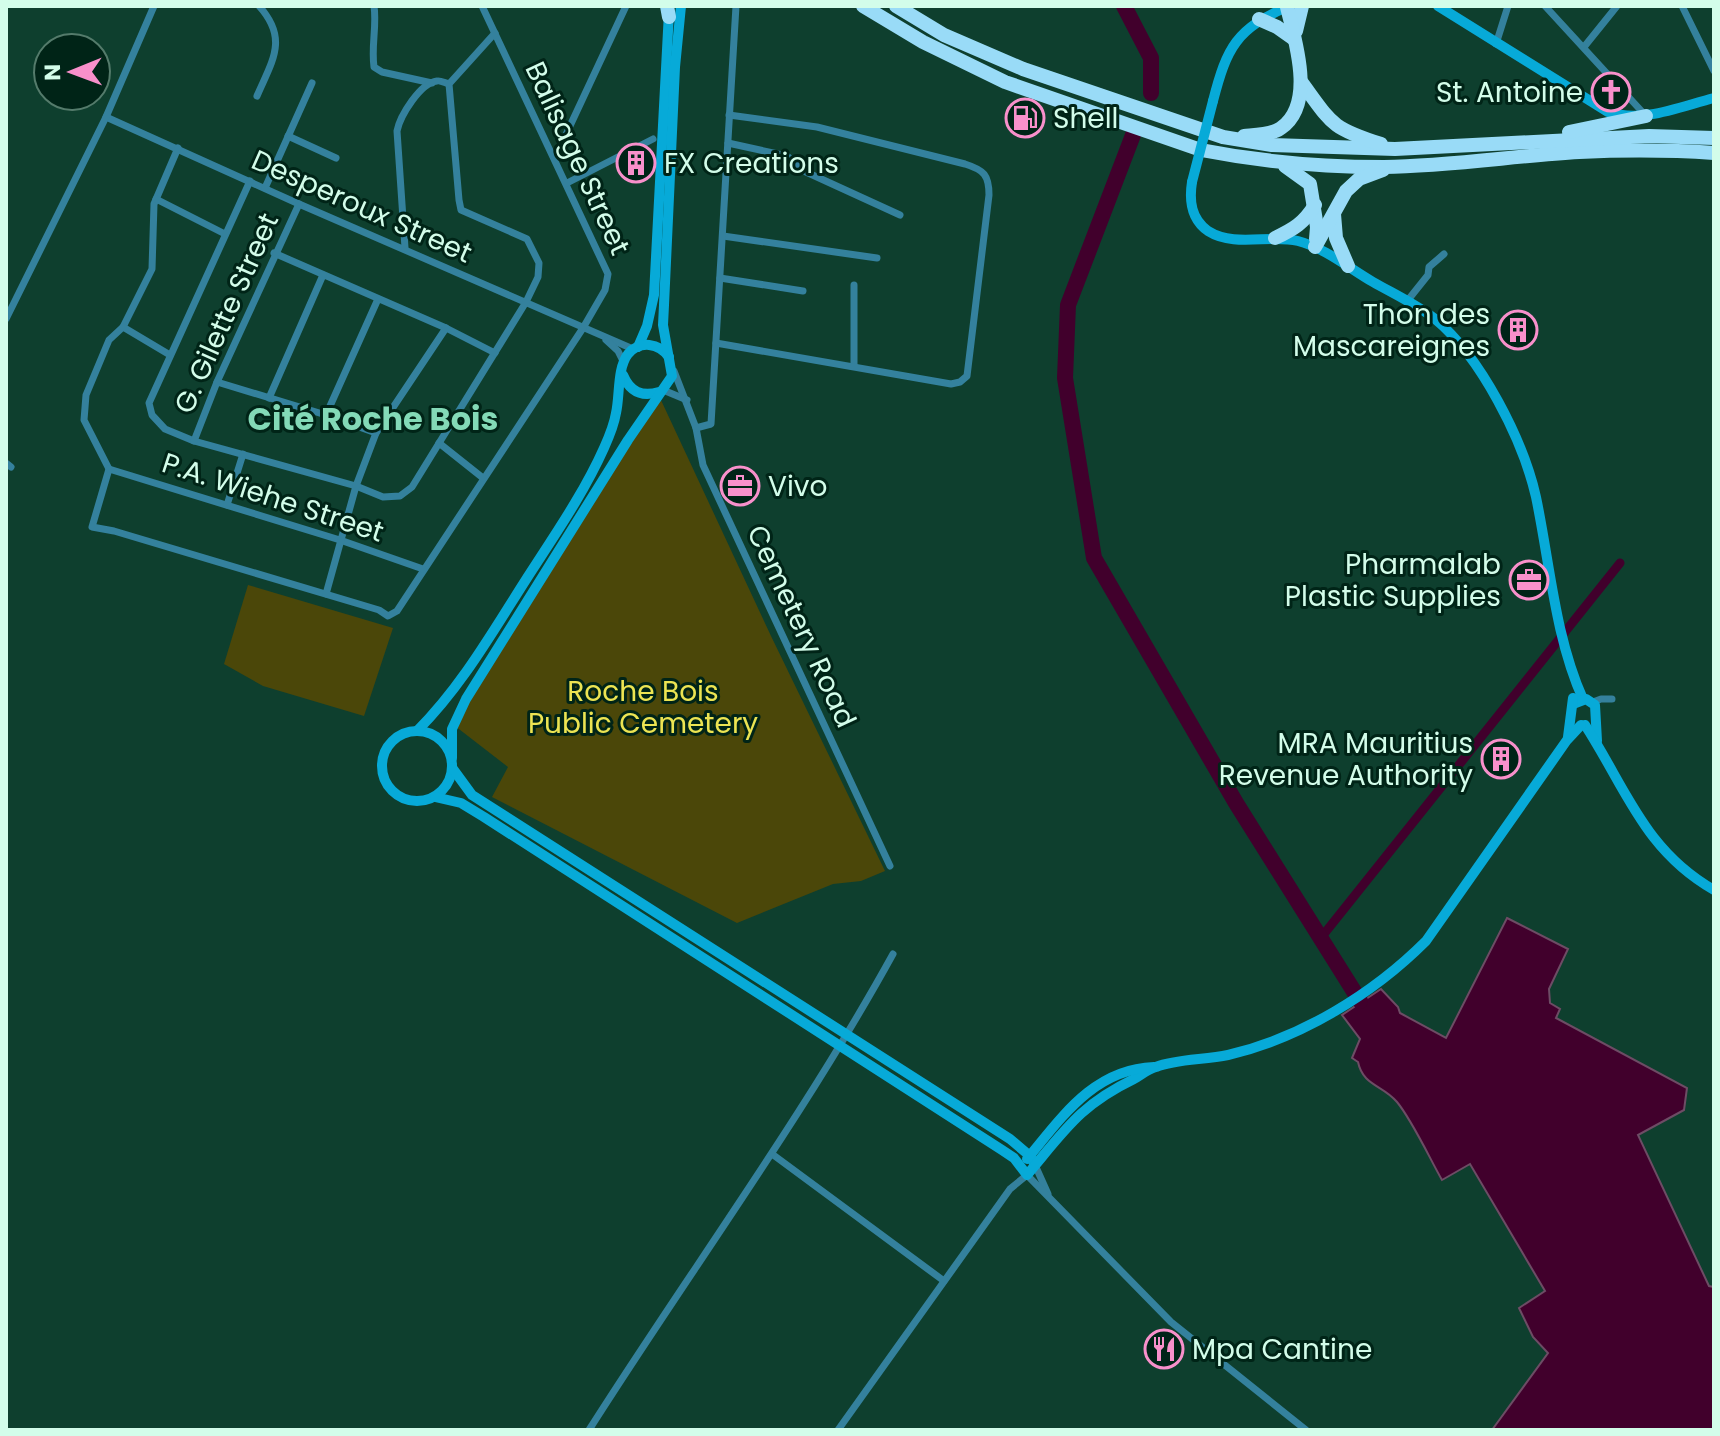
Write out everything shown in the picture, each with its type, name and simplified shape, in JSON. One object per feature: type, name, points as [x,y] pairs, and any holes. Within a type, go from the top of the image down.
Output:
[{"type":"highway","points":[[863,6],[923,42],[1005,82],[1201,150],[1282,163],[1390,166],[1580,152],[1656,150],[1714,153]]},
{"type":"highway","points":[[896,6],[944,35],[1023,69],[1223,137],[1272,145],[1395,149],[1649,136],[1714,138]]},
{"type":"highway","points":[[1288,6],[1302,83],[1317,106],[1338,127],[1395,149]]},
{"type":"highway","points":[[1294,39],[1302,6]]},
{"type":"highway","points":[[1259,19],[1294,39]]},
{"type":"highway","points":[[1223,137],[1279,130],[1294,114],[1302,83]]},
{"type":"highway","points":[[1493,145],[1646,116]]},
{"type":"highway","points":[[1282,163],[1310,184],[1317,227],[1315,247]]},
{"type":"highway","points":[[1315,247],[1346,191],[1359,179],[1390,166]]},
{"type":"highway","points":[[1275,238],[1297,228],[1315,205]]},
{"type":"highway","points":[[1334,213],[1340,250],[1348,266]]},
{"type":"main road","points":[[435,797],[450,780],[452,729],[466,699],[672,376],[663,325],[675,67],[681,6]]},
{"type":"main road","points":[[1288,6],[1259,19],[1240,35],[1228,54],[1192,182],[1191,206],[1197,221],[1209,231],[1239,240],[1275,238],[1315,247],[1408,300],[1453,336],[1500,404],[1535,493],[1560,623],[1583,702],[1583,721],[1624,796],[1667,855],[1692,877],[1714,890]]},
{"type":"main road","points":[[1438,6],[1608,112],[1646,116],[1714,98]]},
{"type":"main road","points":[[417,731],[446,701],[477,656],[592,473],[615,418],[624,365],[647,326],[654,295],[669,10]]},
{"type":"main road","points":[[636,348],[658,347],[671,363]]},
{"type":"main road","points":[[624,365],[623,375],[631,389],[647,395],[661,391]]},
{"type":"main road","points":[[1033,1161],[1010,1139],[472,795],[440,739],[417,731],[397,737],[388,746],[382,769],[391,791],[412,802],[435,797],[461,803],[1002,1150],[1024,1171],[1033,1161],[1055,1122],[1105,1079],[1133,1068],[1218,1057],[1258,1046],[1320,1018],[1386,977],[1426,941],[1567,740],[1583,721],[1597,712],[1583,702]]},
{"type":"street","points":[[6,319],[106,117],[154,6]]},
{"type":"street","points":[[257,96],[277,50],[269,17],[259,6]]},
{"type":"street","points":[[374,6],[374,67],[382,72],[432,83]]},
{"type":"street","name":"Balisage Street","points":[[326,594],[379,610],[388,616],[397,611],[605,290],[608,274],[482,6]]},
{"type":"street","points":[[555,158],[626,6]]},
{"type":"street","points":[[696,428],[711,424],[736,6]]},
{"type":"street","points":[[1496,44],[1508,6]]},
{"type":"street","points":[[1545,6],[1646,116]]},
{"type":"street","points":[[1584,47],[1617,6]]},
{"type":"street","points":[[1682,6],[1711,56],[1714,71]]},
{"type":"street","points":[[250,181],[149,403],[152,415],[165,429],[194,441],[356,486],[383,497],[400,496],[412,487],[526,302],[538,277],[539,263],[527,239],[461,210],[449,84],[495,33]]},
{"type":"street","points":[[405,248],[397,131],[404,109],[432,83],[439,80],[449,84]]},
{"type":"street","points":[[265,188],[312,83]]},
{"type":"street","points":[[716,343],[951,384],[960,382],[967,376],[989,181],[979,169],[898,146],[817,127],[729,115]]},
{"type":"street","name":"Desperoux Street","points":[[106,117],[583,328],[636,348]]},
{"type":"street","points":[[288,136],[336,158]]},
{"type":"street","points":[[567,183],[653,139]]},
{"type":"street","points":[[728,143],[787,156],[806,172],[900,215]]},
{"type":"street","points":[[178,148],[154,204],[152,269],[123,327],[109,340],[86,395],[84,420],[109,469],[92,527],[326,594],[356,486],[376,433],[446,328]]},
{"type":"street","points":[[156,199],[225,234]]},
{"type":"street","name":"G. Gilette Street","points":[[194,441],[274,253],[299,204]]},
{"type":"street","points":[[723,236],[877,258]]},
{"type":"street","points":[[274,253],[446,328],[495,353]]},
{"type":"street","points":[[1408,300],[1428,275],[1429,267],[1444,254]]},
{"type":"street","points":[[269,398],[323,275]]},
{"type":"street","points":[[720,278],[803,291]]},
{"type":"street","points":[[854,285],[854,366]]},
{"type":"street","points":[[326,415],[378,299]]},
{"type":"street","points":[[123,327],[170,355]]},
{"type":"street","points":[[600,335],[618,351],[624,365]]},
{"type":"street","name":"Cemetery Road","points":[[671,363],[696,428],[703,465],[890,866]]},
{"type":"street","points":[[217,382],[376,433]]},
{"type":"street","points":[[661,391],[687,400]]},
{"type":"street","points":[[439,443],[483,478]]},
{"type":"street","points":[[227,505],[243,454]]},
{"type":"street","name":"P.A. Wiehe Street","points":[[109,469],[340,540],[423,569]]},
{"type":"street","points":[[1583,702],[1612,699]]},
{"type":"street","points":[[589,1430],[841,1048],[893,954]]},
{"type":"street","points":[[772,1154],[944,1281]]},
{"type":"street","points":[[1033,1161],[1049,1196]]},
{"type":"street","points":[[838,1430],[1024,1171],[1171,1322],[1306,1430]]},
{"type":"green space","name":"Roche Bois Public Cemetery","points":[[660,398],[885,871],[861,881],[833,884],[737,923],[492,797],[508,767],[455,726],[486,669]]},
{"type":"green space","points":[[248,585],[393,628],[364,716],[263,686],[224,664]]},
{"type":"shaded area","points":[[1507,918],[1568,949],[1549,989],[1550,1003],[1560,1009],[1556,1018],[1687,1088],[1684,1110],[1638,1135],[1709,1286],[1714,1287],[1714,1430],[1492,1430],[1548,1353],[1533,1337],[1519,1308],[1545,1291],[1470,1164],[1442,1180],[1403,1110],[1392,1096],[1364,1076],[1358,1062],[1352,1058],[1360,1039],[1342,1015],[1381,989],[1400,1013],[1446,1038]]},
{"type":"waterway","points":[[1124,6],[1151,58],[1151,93]]},
{"type":"waterway","points":[[1133,135],[1068,305],[1065,378],[1094,558],[1236,803],[1360,1001]]},
{"type":"waterway","points":[[1320,939],[1620,563]]},
{"type":"place","name":"St. Antoine","points":[[1611,92]]},
{"type":"place","name":"Shell","points":[[1025,118]]},
{"type":"place","name":"FX Creations","points":[[636,163]]},
{"type":"place","name":"Thon des Mascareignes","points":[[1518,330]]},
{"type":"place","name":"Vivo","points":[[740,486]]},
{"type":"place","name":"Pharmalab Plastic Supplies","points":[[1529,580]]},
{"type":"place","name":"MRA Mauritius Revenue Authority","points":[[1501,759]]},
{"type":"place","name":"Mpa Cantine","points":[[1164,1349]]},
{"type":"district","name":"Cité Roche Bois","points":[[373,419]]}]
